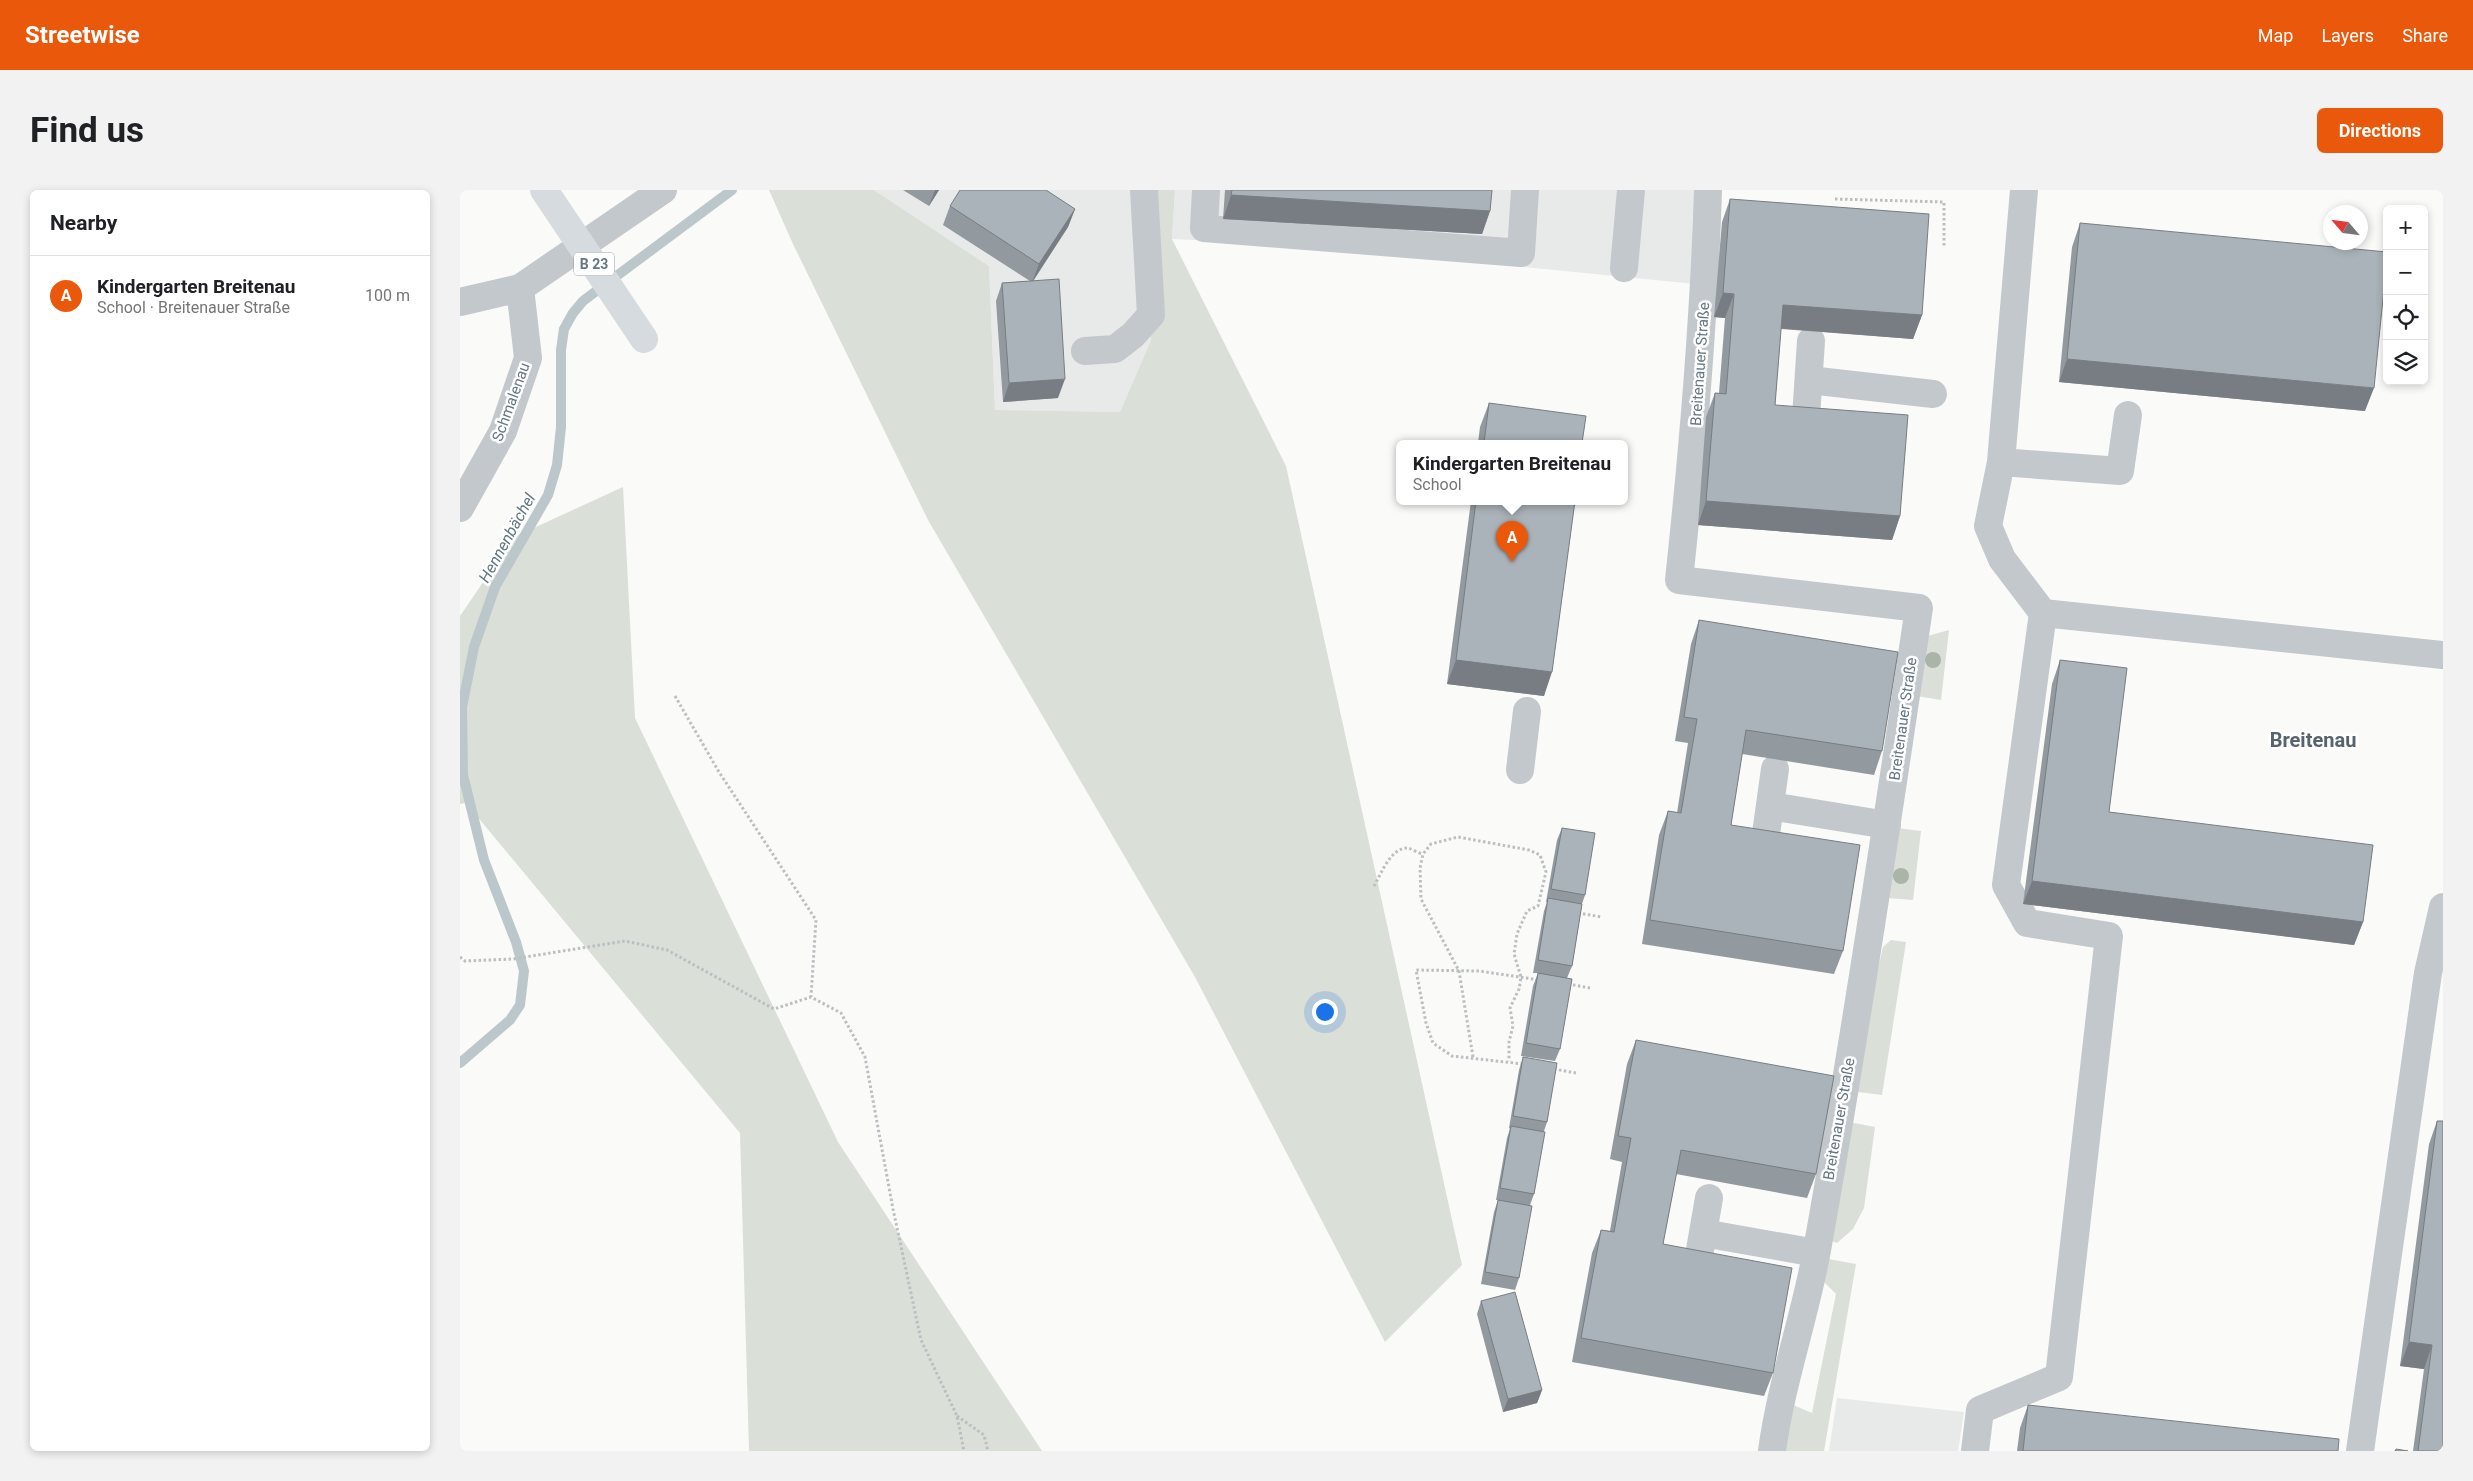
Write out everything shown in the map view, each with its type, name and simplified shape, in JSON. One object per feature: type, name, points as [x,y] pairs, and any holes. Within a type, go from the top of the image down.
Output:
[{"type":"main road","name":"B 23","points":[[544,190],[644,339]]},
{"type":"street","points":[[460,302],[520,288],[663,190]]},
{"type":"street","points":[[1085,351],[1115,349],[1133,335],[1151,315],[1144,190]]},
{"type":"street","points":[[1206,190],[1204,228],[1521,253],[1525,190]]},
{"type":"street","points":[[1624,268],[1631,190]]},
{"type":"street","name":"Breitenauer Straße","points":[[1708,190],[1706,284],[1697,410],[1679,580],[1919,608],[1887,825],[1816,1253],[1776,1418],[1772,1451]]},
{"type":"street","points":[[1975,1451],[1980,1410],[2059,1377],[2109,936],[2027,924],[2006,885],[2043,613],[2002,559],[1988,526],[2001,462],[2024,190]]},
{"type":"street","name":"Schmalenau","points":[[460,508],[503,431],[528,358],[520,288]]},
{"type":"street","points":[[1806,417],[1811,341]]},
{"type":"street","points":[[1808,380],[1933,394]]},
{"type":"street","points":[[2001,462],[2120,471],[2128,415]]},
{"type":"street","points":[[2043,613],[2443,655]]},
{"type":"street","points":[[1520,770],[1527,711]]},
{"type":"street","points":[[1765,840],[1774,769]]},
{"type":"street","points":[[1770,806],[1887,825]]},
{"type":"street","points":[[2360,1451],[2428,973],[2443,907]]},
{"type":"street","points":[[1697,1269],[1710,1198]]},
{"type":"street","points":[[1703,1232],[1816,1253]]},
{"type":"path","points":[[1835,199],[1944,202],[1944,248]]},
{"type":"path","points":[[675,696],[719,772],[816,920],[811,997]]},
{"type":"path","points":[[1473,1058],[1459,970],[1422,899],[1420,868],[1422,854],[1431,844],[1458,837],[1529,850],[1540,855],[1546,872],[1538,906]]},
{"type":"path","points":[[1374,886],[1388,861],[1398,850],[1408,848],[1422,854]]},
{"type":"path","points":[[1509,1061],[1509,1042],[1513,1026],[1510,1008],[1519,989],[1521,977],[1514,954],[1517,934],[1526,911],[1538,906],[1547,908]]},
{"type":"path","points":[[1574,912],[1602,917]]},
{"type":"path","points":[[460,957],[464,960],[513,959],[625,941],[667,950],[774,1009],[811,997],[841,1013],[865,1057],[893,1209],[921,1340],[957,1416],[964,1451]]},
{"type":"path","points":[[1528,1065],[1509,1061],[1452,1056],[1433,1043],[1426,1022],[1416,970],[1459,970],[1547,981]]},
{"type":"path","points":[[1564,984],[1590,988]]},
{"type":"path","points":[[1547,1068],[1576,1073]]},
{"type":"path","points":[[957,1416],[984,1435],[988,1451]]},
{"type":"shaded area","points":[[769,190],[874,190],[989,266],[995,410],[1120,412],[1151,340],[1144,190],[1175,190],[1172,239],[1286,466],[1462,1265],[1385,1342],[1195,977],[928,520],[793,244]]},
{"type":"shaded area","points":[[874,190],[1144,190],[1151,340],[1120,412],[995,410],[989,266]]},
{"type":"shaded area","points":[[1175,190],[1708,190],[1705,285],[1302,245],[1172,239]]},
{"type":"shaded area","points":[[623,487],[635,718],[838,1142],[1042,1451],[749,1451],[740,1133],[466,803],[460,804],[460,616],[514,537]]},
{"type":"shaded area","points":[[1949,630],[1941,700],[1917,696],[1924,637]]},
{"type":"shaded area","points":[[1897,828],[1921,831],[1913,900],[1887,898]]},
{"type":"shaded area","points":[[1891,940],[1906,942],[1882,1095],[1850,1091],[1883,947]]},
{"type":"shaded area","points":[[1844,1121],[1875,1127],[1864,1208],[1853,1229],[1837,1243],[1822,1237]]},
{"type":"shaded area","points":[[1828,1259],[1856,1264],[1824,1451],[1776,1451],[1786,1402],[1812,1413],[1836,1294],[1818,1276]]},
{"type":"shaded area","points":[[1837,1398],[1964,1412],[1958,1451],[1829,1451]]},
{"type":"building","points":[[960,190],[1046,190],[1075,209],[1039,264],[950,206]]},
{"type":"building","points":[[1232,190],[1492,190],[1490,211],[1231,195]]},
{"type":"building","points":[[1730,199],[1929,214],[1922,315],[1783,305],[1775,405],[1908,415],[1900,516],[1706,501],[1715,393],[1726,394],[1734,294],[1723,293]]},
{"type":"building","points":[[2080,223],[2323,246],[2323,250],[2383,252],[2383,299],[2374,388],[2067,359]]},
{"type":"building","points":[[1059,279],[1065,379],[1009,383],[1002,283]]},
{"type":"building","points":[[1489,403],[1586,416],[1582,440],[1484,440]]},
{"type":"building","points":[[1475,505],[1574,505],[1552,672],[1456,660]]},
{"type":"building","points":[[1699,620],[1898,652],[1882,751],[1746,730],[1731,825],[1860,845],[1843,951],[1650,920],[1668,811],[1681,813],[1697,719],[1684,717]]},
{"type":"building","points":[[2060,660],[2127,668],[2109,812],[2373,845],[2363,922],[2032,881]]},
{"type":"building","points":[[1562,828],[1595,833],[1585,895],[1551,889]]},
{"type":"building","points":[[1548,898],[1582,904],[1572,966],[1538,960]]},
{"type":"building","points":[[1538,973],[1572,979],[1560,1049],[1526,1043]]},
{"type":"building","points":[[1636,1040],[1834,1076],[1816,1174],[1681,1150],[1663,1244],[1792,1268],[1773,1373],[1581,1338],[1601,1230],[1614,1232],[1631,1138],[1618,1136]]},
{"type":"building","points":[[1523,1057],[1557,1063],[1547,1122],[1513,1116]]},
{"type":"building","points":[[2437,1121],[2443,1121],[2443,1451],[2418,1451],[2432,1345],[2409,1342]]},
{"type":"building","points":[[1511,1126],[1545,1132],[1534,1194],[1500,1188]]},
{"type":"building","points":[[1498,1200],[1532,1206],[1519,1278],[1485,1272]]},
{"type":"building","points":[[1515,1292],[1542,1390],[1508,1399],[1481,1301]]},
{"type":"building","points":[[2028,1405],[2339,1439],[2338,1451],[2023,1451]]},
{"type":"waterway","name":"Hennenbächel","points":[[460,1063],[510,1020],[520,1005],[524,971],[516,942],[484,860],[463,775],[462,707],[474,647],[495,587],[548,495],[557,465],[561,427],[561,350],[564,329],[573,313],[583,301],[732,190]]},
{"type":"place","name":"Kindergarten Breitenau","points":[[1512,562]]},
{"type":"district","name":"Breitenau","points":[[2313,740]]}]
